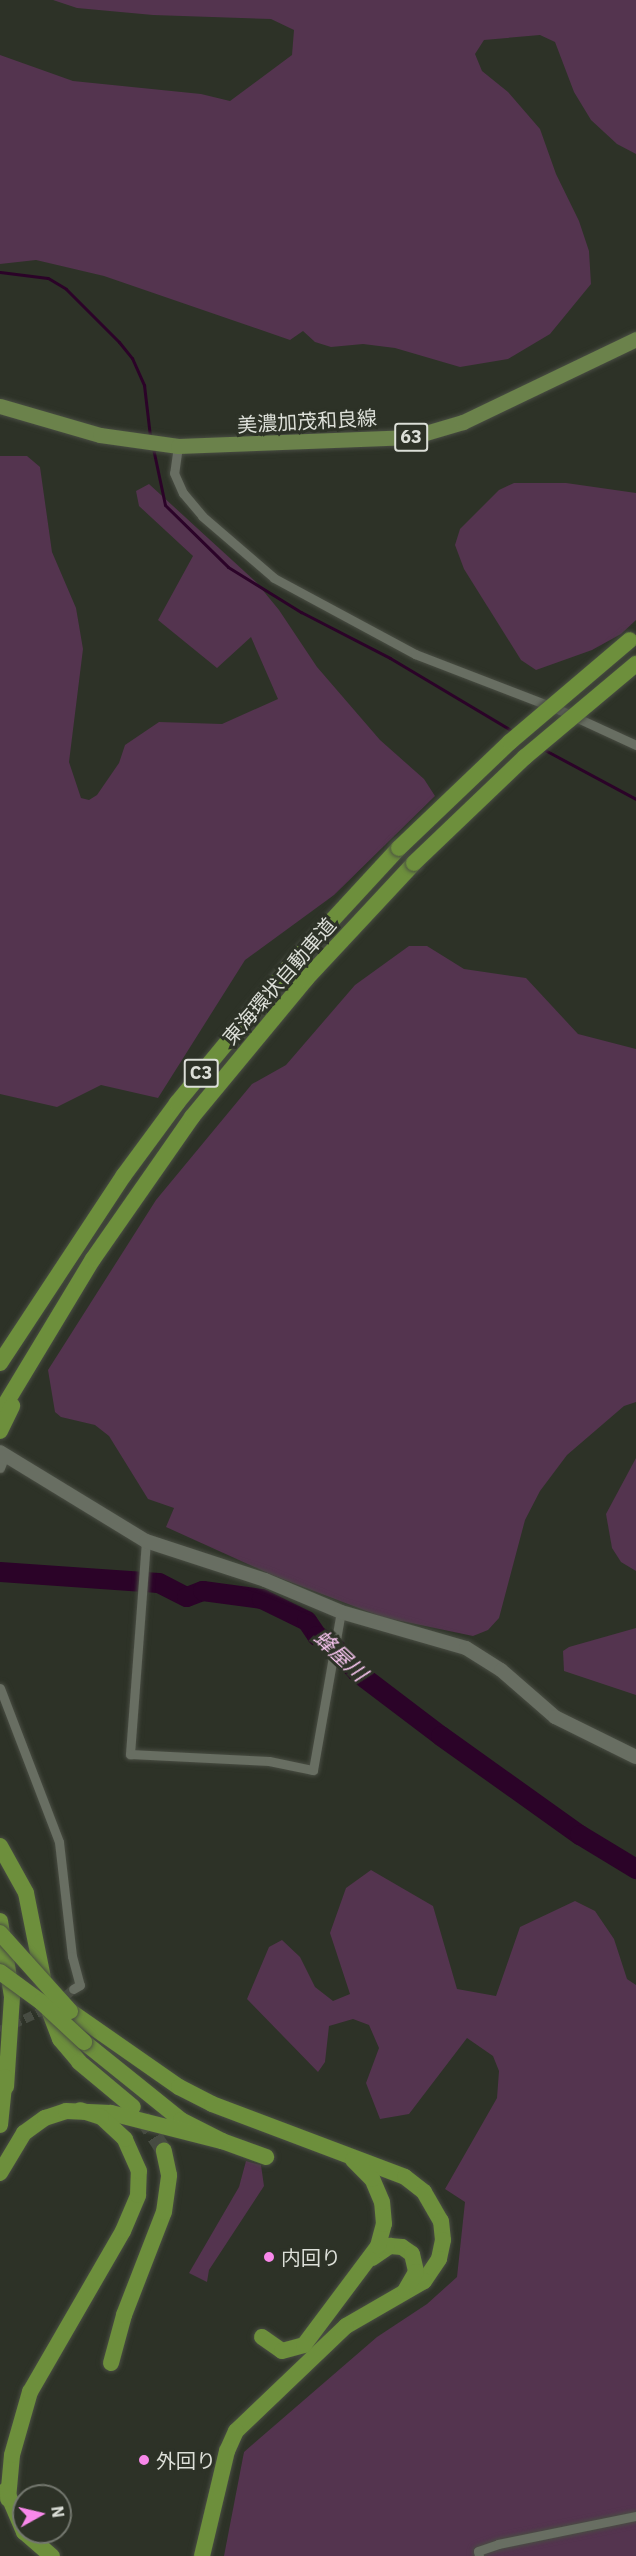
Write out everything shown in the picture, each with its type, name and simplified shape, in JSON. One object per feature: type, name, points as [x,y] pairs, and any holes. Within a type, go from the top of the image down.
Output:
[{"type":"highway","name":"東海環状自動車道","points":[[0,1364],[28,1318],[124,1175],[229,1036],[399,848],[510,742],[633,638]]},
{"type":"highway","name":"東海環状自動車道","points":[[0,1413],[48,1329],[140,1189],[245,1050],[414,863],[525,757],[636,664]]},
{"type":"highway","points":[[0,1431],[48,1329]]},
{"type":"highway","points":[[0,1846],[27,1893],[50,2013],[60,2039],[79,2062],[133,2107]]},
{"type":"highway","points":[[0,1921],[12,1997],[6,2087],[0,2125]]},
{"type":"highway","points":[[0,1933],[70,2011],[195,2096],[241,2117],[405,2177],[424,2192],[437,2211],[443,2240],[439,2259],[424,2281],[346,2326],[242,2423],[227,2451],[202,2556]]},
{"type":"highway","points":[[0,1972],[41,2002],[84,2042],[171,2113],[222,2141]]},
{"type":"highway","points":[[0,2023],[6,2087]]},
{"type":"highway","points":[[8,2499],[12,2455],[30,2392],[123,2231],[138,2195],[139,2171],[126,2139],[101,2116],[80,2110]]},
{"type":"highway","points":[[0,2173],[16,2144],[34,2125],[55,2113],[80,2110],[111,2113],[222,2141],[266,2157]]},
{"type":"highway","points":[[111,2363],[124,2315],[164,2212],[169,2175],[164,2151]]},
{"type":"highway","points":[[262,2337],[282,2351],[304,2345],[367,2262],[382,2236],[382,2202],[372,2179],[345,2154]]},
{"type":"highway","points":[[367,2262],[390,2246],[402,2247],[412,2253],[416,2272],[400,2296]]},
{"type":"highway","points":[[0,2470],[8,2499],[24,2532],[52,2556]]},
{"type":"main road","name":"美濃加茂和良線","points":[[0,405],[55,425],[143,442],[172,445],[412,437],[463,422],[636,339]]},
{"type":"street","points":[[172,445],[174,474],[183,493],[202,516],[274,578],[415,654],[552,707],[636,745]]},
{"type":"street","points":[[2,1458],[146,1541],[265,1580],[341,1612],[466,1648],[501,1670],[555,1717],[636,1757]]},
{"type":"street","points":[[146,1541],[139,1604],[130,1754],[268,1761],[313,1770],[341,1612]]},
{"type":"street","points":[[0,1688],[59,1842],[72,1956],[80,1985],[73,1989]]},
{"type":"street","points":[[479,2556],[478,2551],[498,2544],[636,2516]]},
{"type":"shaded area","points":[[53,0],[636,0],[636,154],[617,144],[591,120],[574,92],[555,42],[540,35],[484,40],[475,54],[482,71],[508,92],[540,129],[556,174],[579,221],[589,251],[591,284],[550,334],[508,359],[460,367],[395,348],[363,344],[331,347],[315,342],[303,331],[290,340],[104,276],[36,260],[0,264],[0,55],[73,81],[201,94],[230,101],[292,55],[294,30],[271,19],[153,15],[77,8]]},
{"type":"shaded area","points":[[0,456],[27,456],[40,467],[52,552],[76,608],[83,649],[69,762],[81,798],[89,800],[97,795],[119,763],[125,745],[159,722],[222,724],[278,699],[251,637],[217,668],[158,620],[193,556],[139,506],[136,491],[149,484],[256,582],[279,610],[317,667],[380,740],[424,779],[435,796],[334,895],[245,960],[158,1098],[101,1085],[57,1107],[0,1094]]},
{"type":"shaded area","points":[[514,483],[566,483],[636,493],[636,620],[621,634],[592,650],[536,670],[521,660],[464,569],[455,545],[460,529],[499,490]]},
{"type":"shaded area","points":[[409,946],[427,946],[464,969],[526,978],[578,1034],[636,1049],[636,1402],[624,1406],[567,1455],[540,1491],[525,1520],[499,1618],[488,1630],[473,1636],[382,1617],[272,1575],[166,1527],[174,1508],[148,1499],[109,1436],[95,1425],[61,1417],[55,1412],[48,1370],[156,1200],[252,1084],[286,1065],[355,985]]},
{"type":"shaded area","points":[[636,1458],[636,1571],[621,1562],[612,1548],[606,1514]]},
{"type":"shaded area","points":[[636,1628],[636,1695],[564,1671],[563,1651],[569,1647]]},
{"type":"shaded area","points":[[371,1870],[433,1906],[457,1989],[496,1996],[520,1927],[575,1901],[595,1911],[614,1939],[627,1979],[636,1985],[636,2556],[224,2556],[244,2452],[377,2337],[427,2304],[457,2277],[465,2202],[445,2189],[497,2098],[499,2071],[493,2056],[467,2038],[409,2114],[380,2119],[366,2083],[379,2048],[369,2025],[353,2019],[329,2026],[325,2062],[318,2072],[247,1999],[269,1947],[282,1940],[300,1957],[315,1987],[333,2001],[350,1994],[330,1933],[346,1888]]},
{"type":"shaded area","points":[[246,2161],[261,2165],[264,2186],[209,2270],[207,2282],[189,2273],[239,2187]]},
{"type":"waterway","points":[[0,272],[48,278],[66,289],[119,342],[132,358],[144,385],[150,436]]},
{"type":"waterway","points":[[153,448],[165,505],[228,567],[301,612],[390,658],[514,732]]},
{"type":"waterway","points":[[543,749],[636,799]]},
{"type":"waterway","name":"蜂屋川","points":[[0,1572],[159,1583],[187,1597],[203,1591],[262,1599],[307,1621],[317,1636],[331,1643],[358,1673],[441,1736],[580,1835],[636,1869]]},
{"type":"tunnel","points":[[0,2030],[56,2004],[73,1989]]},
{"type":"tunnel","points":[[142,2117],[164,2151]]},
{"type":"place","name":"内回り","points":[[269,2257]]},
{"type":"place","name":"外回り","points":[[144,2460]]}]
